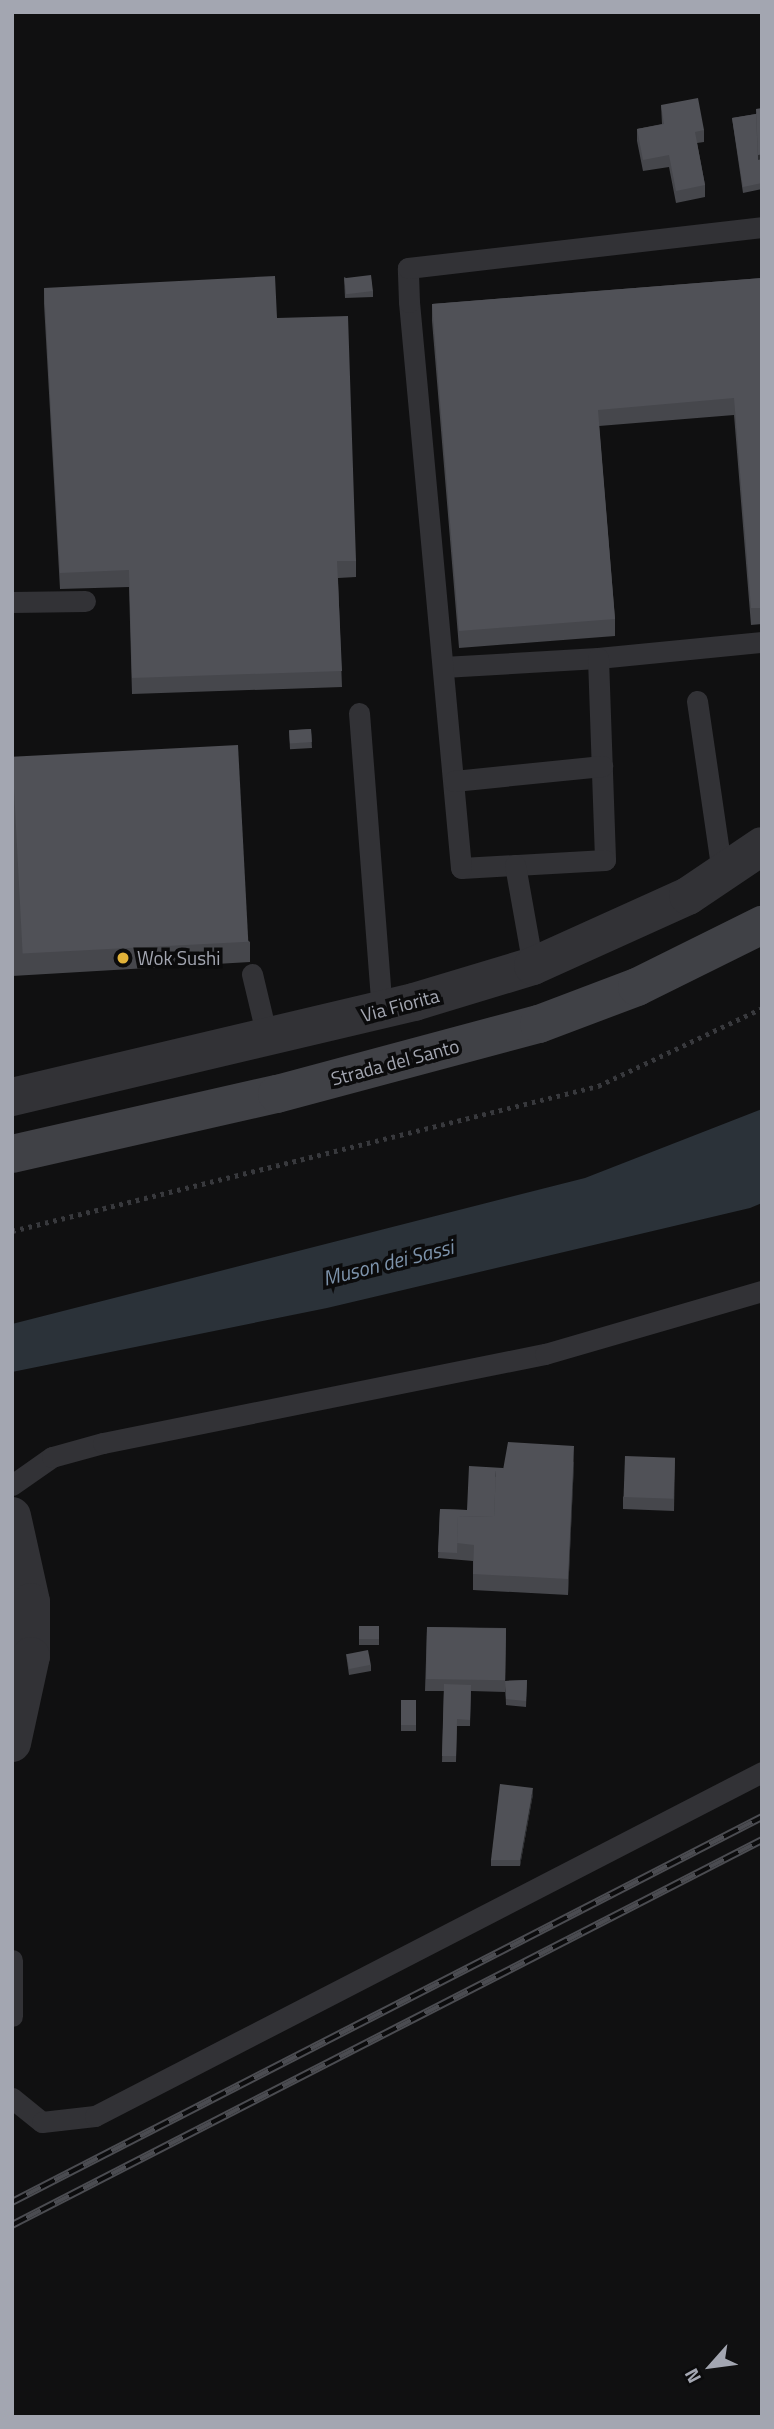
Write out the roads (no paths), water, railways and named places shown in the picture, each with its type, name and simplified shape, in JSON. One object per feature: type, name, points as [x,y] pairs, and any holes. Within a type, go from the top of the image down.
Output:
[{"type":"main road","name":"Strada del Santo","points":[[12,1154],[277,1094],[539,1024],[637,987],[762,925]]},
{"type":"street","name":"Via Fiorita","points":[[12,1097],[382,1010],[533,966],[688,896],[762,846]]},
{"type":"street","points":[[12,1516],[31,1602],[31,1656],[12,1743]]},
{"type":"lane","points":[[598,658],[605,860],[461,867],[408,268],[762,227]]},
{"type":"lane","points":[[12,603],[85,601]]},
{"type":"lane","points":[[443,667],[598,658],[762,642]]},
{"type":"lane","points":[[697,701],[722,873]]},
{"type":"lane","points":[[359,712],[382,1010]]},
{"type":"lane","points":[[454,781],[602,766]]},
{"type":"lane","points":[[515,865],[533,966]]},
{"type":"lane","points":[[252,974],[267,1037]]},
{"type":"lane","points":[[12,1485],[52,1457],[103,1443],[545,1354],[762,1291]]},
{"type":"lane","points":[[12,2098],[42,2122],[94,2116],[762,1772]]},
{"type":"lane","points":[[12,1960],[12,2016]]},
{"type":"water","name":"Muson dei Sassi","points":[[762,1109],[762,1203],[750,1208],[327,1308],[12,1372],[12,1324],[585,1178]]},
{"type":"railway","points":[[12,2202],[762,1817]]},
{"type":"railway","points":[[12,2225],[762,1840]]},
{"type":"place","name":"Wok Sushi","points":[[123,958]]}]
